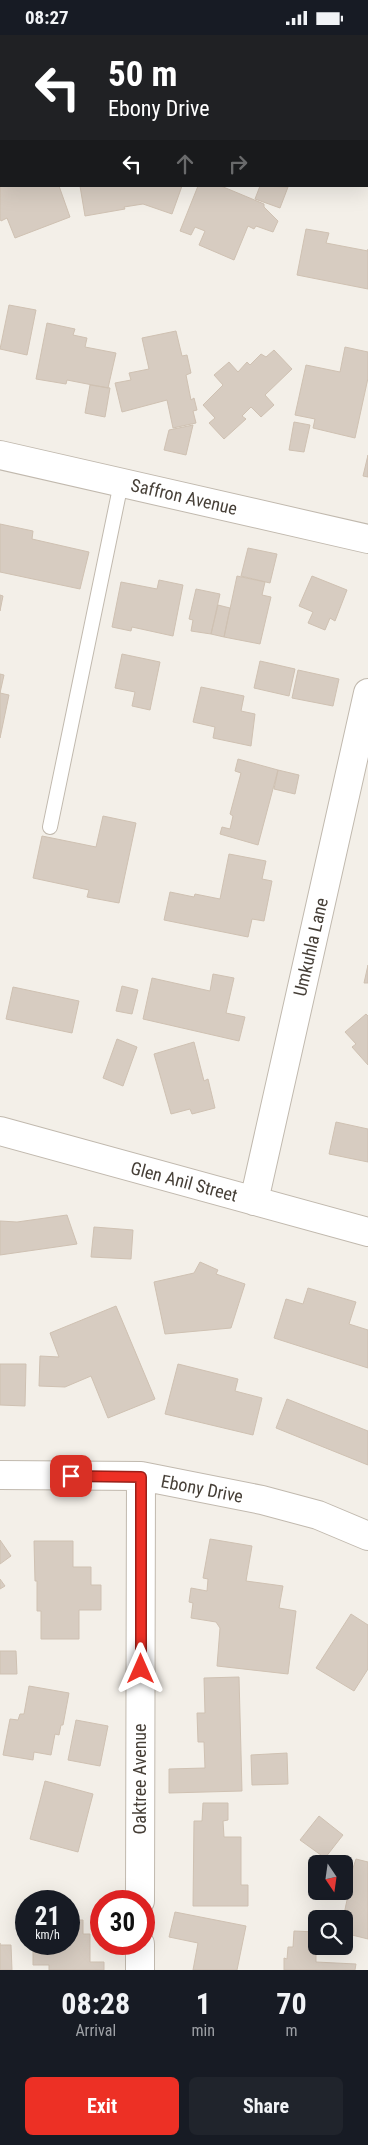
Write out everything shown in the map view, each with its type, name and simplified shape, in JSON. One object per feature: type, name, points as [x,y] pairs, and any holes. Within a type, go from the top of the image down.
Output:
[{"type":"street","name":"Saffron Avenue","points":[[0,455],[368,539]]},
{"type":"street","name":"Umkuhla Lane","points":[[254,1201],[368,693]]},
{"type":"street","name":"Glen Anil Street","points":[[0,1131],[368,1232]]},
{"type":"street","name":"Ebony Drive","points":[[0,1475],[141,1477],[262,1500],[318,1515],[368,1536]]},
{"type":"street","name":"Oaktree Avenue","points":[[140,1890],[141,1477]]},
{"type":"street","points":[[140,1955],[140,1970]]},
{"type":"lane","points":[[50,827],[121,483]]},
{"type":"building","points":[[0,187],[59,187],[70,217],[15,238],[7,218],[1,221]]},
{"type":"building","points":[[80,187],[182,187],[172,214],[143,204],[85,216]]},
{"type":"building","points":[[198,187],[223,187],[264,204],[264,207],[278,221],[273,232],[256,226],[254,229],[248,226],[234,260],[199,245],[205,231],[195,227],[191,235],[180,231]]},
{"type":"building","points":[[260,187],[288,187],[280,208],[255,199]]},
{"type":"building","points":[[306,229],[329,233],[326,243],[368,251],[368,289],[297,275]]},
{"type":"building","points":[[9,305],[36,310],[27,355],[0,349]]},
{"type":"building","points":[[47,323],[75,329],[73,335],[87,338],[85,347],[116,353],[108,388],[67,380],[66,384],[36,379]]},
{"type":"building","points":[[176,331],[182,356],[187,355],[191,373],[186,375],[191,400],[194,398],[197,410],[193,411],[196,423],[173,428],[167,400],[122,412],[115,383],[131,380],[129,373],[149,369],[142,338]]},
{"type":"building","points":[[345,347],[368,352],[368,378],[355,438],[313,428],[315,419],[295,415],[306,365],[340,372]]},
{"type":"building","points":[[274,350],[292,369],[265,395],[274,405],[261,417],[251,407],[242,416],[246,419],[224,439],[209,423],[215,418],[203,405],[223,385],[214,375],[229,362],[238,372],[247,362],[250,365],[261,354],[266,357]]},
{"type":"building","points":[[90,385],[110,388],[105,417],[85,413]]},
{"type":"building","points":[[294,422],[310,425],[304,452],[289,450]]},
{"type":"building","points":[[193,425],[186,455],[164,450],[169,430]]},
{"type":"building","points":[[368,455],[368,477],[363,476]]},
{"type":"building","points":[[0,524],[33,531],[32,539],[89,552],[80,589],[0,572]]},
{"type":"building","points":[[248,548],[277,554],[270,583],[241,576]]},
{"type":"building","points":[[237,576],[265,582],[262,595],[271,597],[260,644],[224,637]]},
{"type":"building","points":[[312,576],[347,590],[335,621],[330,618],[325,630],[308,623],[313,612],[299,606]]},
{"type":"building","points":[[159,580],[183,585],[173,636],[132,627],[131,631],[112,627],[121,582],[157,589]]},
{"type":"building","points":[[196,589],[220,594],[211,634],[191,631],[193,620],[189,619]]},
{"type":"building","points":[[0,595],[3,596],[0,611]]},
{"type":"building","points":[[218,605],[230,608],[224,637],[211,634]]},
{"type":"building","points":[[122,654],[160,662],[150,710],[132,706],[135,692],[115,688]]},
{"type":"building","points":[[260,661],[295,669],[289,696],[254,688]]},
{"type":"building","points":[[298,670],[339,679],[333,706],[292,698]]},
{"type":"building","points":[[0,674],[4,675],[0,693]]},
{"type":"building","points":[[201,687],[244,696],[241,711],[255,714],[251,746],[213,738],[215,727],[193,722]]},
{"type":"building","points":[[0,693],[9,695],[0,738]]},
{"type":"building","points":[[238,759],[278,770],[258,845],[220,834],[222,827],[230,829],[233,816],[230,814],[241,773],[235,771]]},
{"type":"building","points":[[278,770],[299,775],[295,794],[274,789]]},
{"type":"building","points":[[103,816],[136,823],[119,903],[87,897],[89,890],[33,878],[42,836],[96,847]]},
{"type":"building","points":[[229,854],[266,861],[262,879],[272,881],[264,921],[252,919],[248,937],[164,920],[170,892],[194,897],[195,894],[220,899]]},
{"type":"building","points":[[368,965],[368,983],[364,983]]},
{"type":"building","points":[[213,974],[234,978],[226,1013],[245,1017],[239,1041],[143,1019],[152,978],[210,991]]},
{"type":"building","points":[[122,986],[138,990],[132,1014],[116,1011]]},
{"type":"building","points":[[13,987],[79,1001],[72,1033],[6,1019]]},
{"type":"building","points":[[366,1014],[368,1016],[368,1065],[352,1047],[356,1044],[345,1032]]},
{"type":"building","points":[[117,1039],[137,1047],[123,1086],[103,1078]]},
{"type":"building","points":[[194,1042],[204,1081],[208,1079],[215,1108],[192,1114],[190,1109],[171,1114],[154,1054]]},
{"type":"building","points":[[336,1122],[368,1129],[368,1162],[329,1154]]},
{"type":"building","points":[[67,1215],[77,1244],[0,1255],[0,1221],[17,1222]]},
{"type":"building","points":[[94,1227],[133,1230],[131,1259],[91,1257]]},
{"type":"building","points":[[200,1262],[218,1270],[216,1274],[245,1284],[231,1328],[165,1334],[154,1282],[194,1273]]},
{"type":"building","points":[[308,1288],[356,1302],[349,1324],[368,1330],[368,1368],[274,1338],[286,1299],[303,1304]]},
{"type":"building","points":[[116,1306],[155,1399],[108,1418],[91,1376],[65,1387],[39,1386],[40,1356],[59,1357],[50,1333]]},
{"type":"building","points":[[0,1364],[26,1364],[25,1406],[0,1405]]},
{"type":"building","points":[[178,1364],[238,1379],[235,1391],[262,1398],[253,1435],[165,1414]]},
{"type":"building","points":[[287,1399],[368,1431],[368,1465],[276,1428]]},
{"type":"building","points":[[210,1539],[252,1546],[246,1581],[283,1586],[279,1608],[296,1611],[288,1674],[217,1666],[220,1628],[216,1622],[191,1618],[193,1603],[189,1602],[191,1588],[207,1591],[208,1579],[203,1578]]},
{"type":"building","points":[[0,1540],[11,1556],[0,1564]]},
{"type":"building","points":[[34,1541],[73,1541],[73,1567],[91,1567],[91,1585],[101,1585],[101,1610],[79,1610],[79,1639],[41,1639],[41,1611],[37,1611]]},
{"type":"building","points":[[0,1579],[5,1586],[0,1589]]},
{"type":"building","points":[[351,1614],[368,1625],[368,1669],[354,1691],[316,1668]]},
{"type":"building","points":[[0,1651],[16,1651],[17,1674],[0,1674]]},
{"type":"building","points":[[239,1677],[242,1791],[169,1793],[169,1769],[205,1768],[204,1742],[198,1742],[197,1713],[205,1713],[204,1678]]},
{"type":"building","points":[[29,1686],[69,1693],[63,1725],[61,1725],[59,1735],[55,1734],[51,1755],[34,1752],[33,1760],[3,1755],[10,1719],[18,1720],[20,1714],[24,1714]]},
{"type":"building","points":[[76,1720],[108,1726],[100,1766],[68,1760]]},
{"type":"building","points":[[287,1753],[288,1784],[252,1785],[251,1755]]},
{"type":"building","points":[[45,1781],[93,1794],[78,1852],[30,1839]]},
{"type":"building","points":[[203,1803],[228,1803],[228,1820],[223,1821],[224,1837],[241,1837],[241,1885],[248,1885],[248,1906],[193,1906],[194,1821],[202,1821]]},
{"type":"building","points":[[319,1816],[343,1835],[327,1855],[321,1855],[300,1840]]},
{"type":"building","points":[[356,1859],[368,1862],[368,1939],[353,1935],[353,1910],[345,1910],[347,1900],[353,1900],[353,1868]]},
{"type":"building","points":[[175,1912],[246,1926],[237,1970],[193,1970],[198,1943],[169,1937]]},
{"type":"building","points":[[80,1920],[83,1920],[83,1934],[90,1934],[90,1962],[104,1962],[104,1970],[49,1970],[49,1965],[33,1965],[33,1955],[80,1955]]},
{"type":"building","points":[[294,1931],[308,1932],[308,1955],[316,1955],[316,1962],[356,1964],[355,1970],[284,1970],[284,1958],[287,1959],[288,1947],[293,1947]]},
{"type":"building","points":[[0,1945],[11,1945],[12,1970],[0,1970]]},
{"type":"route","points":[[71,1476],[141,1477],[141,1669]]}]
